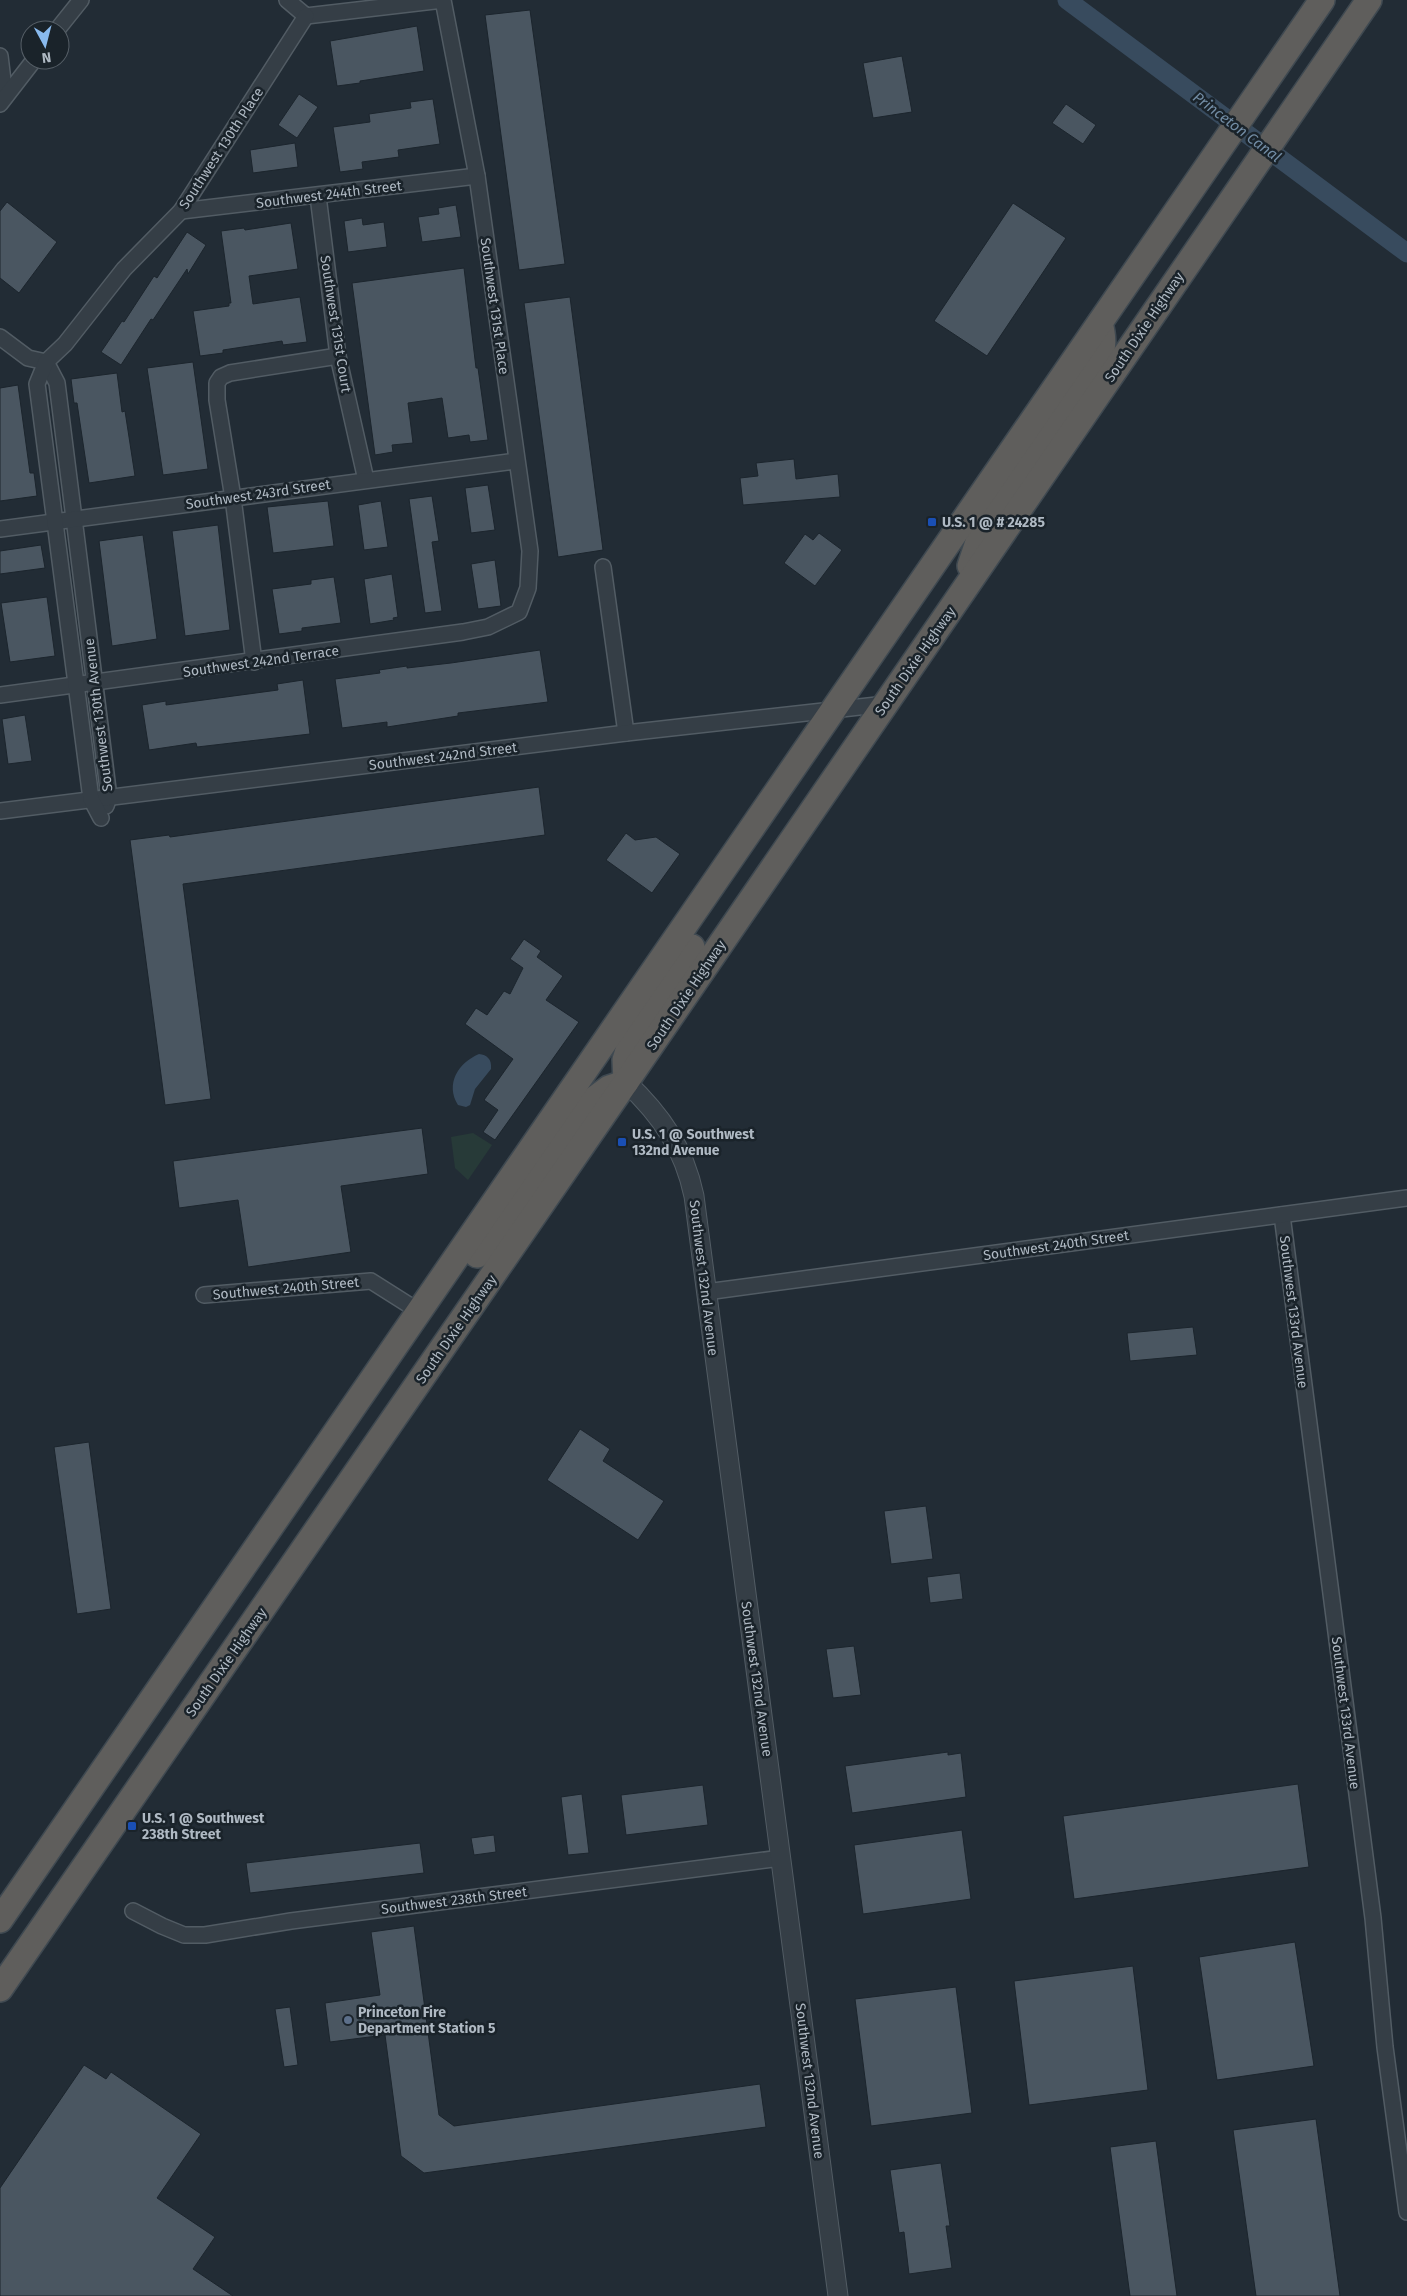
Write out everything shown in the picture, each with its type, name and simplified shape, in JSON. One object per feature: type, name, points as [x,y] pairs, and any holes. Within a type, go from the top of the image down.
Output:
[{"type":"highway","points":[[0,1920],[1322,0]]},
{"type":"highway","name":"South Dixie Highway","points":[[0,1989],[1370,0]]},
{"type":"highway","points":[[961,595],[983,527],[1098,362],[1104,350],[1104,337],[1100,323]]},
{"type":"highway","points":[[420,1312],[470,1264],[504,1222],[582,1108],[610,1088],[626,1082],[625,1060],[633,1034],[723,902],[732,857]]},
{"type":"street","points":[[65,20],[80,0]]},
{"type":"street","points":[[287,0],[306,16],[443,0]]},
{"type":"street","name":"Southwest 131st Place","points":[[443,0],[477,176],[516,462],[529,531],[528,588],[519,612]]},
{"type":"street","name":"Southwest 130th Place","points":[[46,362],[64,344],[124,269],[181,211],[306,16]]},
{"type":"street","points":[[0,56],[3,100]]},
{"type":"street","points":[[3,100],[26,70]]},
{"type":"street","name":"Southwest 244th Street","points":[[181,211],[477,176]]},
{"type":"street","name":"Southwest 131st Court","points":[[318,196],[338,356],[366,480]]},
{"type":"street","points":[[0,337],[28,358],[46,362]]},
{"type":"street","points":[[254,662],[233,498],[217,400],[217,383],[220,377],[240,371],[338,356]]},
{"type":"street","name":"Southwest 130th Avenue","points":[[46,362],[57,383],[109,797]]},
{"type":"street","name":"Southwest 130th Avenue","points":[[46,362],[37,384],[91,799]]},
{"type":"street","name":"Southwest 243rd Street","points":[[0,529],[516,462]]},
{"type":"street","points":[[603,567],[626,733]]},
{"type":"street","name":"Southwest 242nd Terrace","points":[[0,695],[254,662],[463,632],[488,627],[519,612]]},
{"type":"street","name":"Southwest 242nd Street","points":[[0,811],[626,733],[886,704]]},
{"type":"street","name":"Southwest 132nd Avenue","points":[[626,1082],[650,1105],[665,1125],[688,1171],[696,1212],[838,2296]]},
{"type":"street","name":"Southwest 240th Street","points":[[706,1292],[1407,1198]]},
{"type":"street","name":"Southwest 133rd Avenue","points":[[1282,1215],[1373,1918],[1385,2046],[1407,2212]]},
{"type":"street","name":"Southwest 240th Street","points":[[204,1295],[371,1281],[420,1312]]},
{"type":"street","name":"Southwest 238th Street","points":[[132,1910],[157,1924],[184,1935],[205,1935],[291,1920],[781,1858]]},
{"type":"green space","points":[[473,1133],[492,1145],[468,1180],[455,1168],[451,1137]]},
{"type":"water","points":[[479,1054],[488,1058],[491,1063],[491,1069],[475,1089],[470,1105],[466,1107],[458,1105],[454,1097],[453,1082],[465,1063]]},
{"type":"building","points":[[530,10],[565,264],[519,270],[485,15]]},
{"type":"building","points":[[417,26],[424,71],[337,86],[330,41]]},
{"type":"building","points":[[902,56],[912,112],[873,118],[863,63]]},
{"type":"building","points":[[299,94],[318,107],[297,138],[278,125]]},
{"type":"building","points":[[433,99],[440,144],[398,150],[399,157],[362,162],[363,169],[340,172],[333,127],[370,122],[369,114],[411,108],[410,102]]},
{"type":"building","points":[[1066,104],[1096,125],[1083,144],[1052,123]]},
{"type":"building","points":[[295,143],[298,167],[253,173],[250,150]]},
{"type":"building","points":[[7,202],[57,242],[19,293],[0,278],[0,211]]},
{"type":"building","points":[[1013,203],[1066,238],[987,356],[934,321]]},
{"type":"building","points":[[456,205],[461,237],[422,242],[418,217],[439,214],[438,208]]},
{"type":"building","points":[[362,218],[363,225],[384,222],[387,247],[348,252],[344,221]]},
{"type":"building","points":[[291,223],[298,269],[249,276],[253,304],[300,297],[307,342],[283,345],[282,341],[223,350],[223,353],[200,356],[193,311],[229,306],[229,303],[231,303],[221,231],[244,228],[245,230]]},
{"type":"building","points":[[187,232],[206,245],[188,274],[187,269],[153,320],[151,319],[121,365],[101,352],[122,321],[124,322],[154,276],[157,278]]},
{"type":"building","points":[[464,268],[476,368],[478,368],[488,440],[470,442],[469,435],[448,438],[442,398],[408,403],[413,443],[392,445],[393,452],[375,455],[352,283]]},
{"type":"building","points":[[570,297],[603,550],[558,557],[524,303]]},
{"type":"building","points":[[193,362],[208,469],[163,475],[147,368]]},
{"type":"building","points":[[117,373],[122,412],[125,411],[135,476],[89,483],[77,403],[74,403],[71,379]]},
{"type":"building","points":[[18,385],[30,473],[34,473],[37,496],[0,501],[0,388]]},
{"type":"building","points":[[794,459],[796,479],[838,474],[840,497],[743,505],[740,478],[758,476],[756,463]]},
{"type":"building","points":[[488,485],[495,530],[471,533],[465,488]]},
{"type":"building","points":[[432,496],[439,541],[432,542],[442,611],[425,613],[409,499]]},
{"type":"building","points":[[328,501],[334,546],[273,553],[267,507]]},
{"type":"building","points":[[381,501],[388,547],[364,550],[358,505]]},
{"type":"building","points":[[218,525],[230,630],[185,636],[172,531]]},
{"type":"building","points":[[819,533],[842,550],[815,586],[784,563],[805,534],[813,540]]},
{"type":"building","points":[[143,535],[157,639],[112,646],[99,541]]},
{"type":"building","points":[[41,545],[45,568],[0,574],[0,551]]},
{"type":"building","points":[[495,560],[501,606],[478,609],[471,564]]},
{"type":"building","points":[[392,574],[398,617],[393,618],[394,620],[370,624],[364,579]]},
{"type":"building","points":[[334,577],[341,623],[302,628],[302,631],[279,634],[272,589],[311,584],[311,580]]},
{"type":"building","points":[[47,597],[55,656],[10,662],[1,603]]},
{"type":"building","points":[[540,650],[548,702],[458,713],[458,716],[387,727],[387,722],[342,728],[335,679],[380,673],[379,670],[407,666],[407,668],[451,663]]},
{"type":"building","points":[[303,680],[310,734],[197,747],[196,743],[149,750],[142,705],[166,701],[166,705],[278,690],[277,684]]},
{"type":"building","points":[[25,715],[32,761],[8,764],[2,719]]},
{"type":"building","points":[[539,787],[545,835],[183,884],[211,1099],[165,1105],[130,840],[169,835],[170,837]]},
{"type":"building","points":[[626,833],[635,840],[656,837],[680,854],[652,893],[606,860]]},
{"type":"building","points":[[524,939],[541,951],[537,957],[563,976],[546,1000],[579,1022],[495,1140],[483,1132],[498,1110],[484,1100],[513,1059],[465,1024],[476,1008],[487,1015],[504,991],[510,994],[523,968],[510,959]]},
{"type":"building","points":[[422,1128],[428,1174],[341,1186],[351,1252],[248,1267],[238,1200],[179,1208],[173,1161]]},
{"type":"building","points":[[1193,1327],[1197,1355],[1130,1361],[1127,1333]]},
{"type":"building","points":[[580,1429],[610,1449],[603,1461],[664,1501],[638,1540],[547,1480]]},
{"type":"building","points":[[89,1442],[111,1609],[77,1614],[54,1447]]},
{"type":"building","points":[[926,1506],[933,1559],[891,1564],[884,1511]]},
{"type":"building","points":[[960,1573],[963,1599],[930,1603],[927,1577]]},
{"type":"building","points":[[854,1646],[861,1695],[833,1698],[826,1649]]},
{"type":"building","points":[[948,1752],[948,1755],[961,1753],[966,1797],[852,1813],[845,1766]]},
{"type":"building","points":[[1298,1784],[1309,1867],[1074,1899],[1063,1816]]},
{"type":"building","points":[[703,1785],[708,1825],[626,1835],[621,1795]]},
{"type":"building","points":[[582,1794],[589,1853],[568,1855],[561,1797]]},
{"type":"building","points":[[962,1830],[971,1899],[863,1914],[854,1845]]},
{"type":"building","points":[[494,1835],[496,1852],[474,1855],[471,1838]]},
{"type":"building","points":[[420,1843],[424,1873],[250,1893],[246,1863]]},
{"type":"building","points":[[414,1926],[439,2115],[454,2126],[760,2084],[766,2127],[424,2173],[401,2156],[385,2035],[330,2042],[325,2003],[380,1995],[371,1932]]},
{"type":"building","points":[[1295,1942],[1314,2066],[1217,2080],[1199,1957]]},
{"type":"building","points":[[1133,1966],[1148,2090],[1029,2105],[1014,1981]]},
{"type":"building","points":[[956,1987],[972,2113],[871,2126],[855,1999]]},
{"type":"building","points":[[290,2007],[298,2065],[284,2067],[275,2009]]},
{"type":"building","points":[[84,2065],[106,2079],[111,2072],[201,2134],[157,2198],[215,2237],[193,2269],[233,2296],[0,2296],[0,2188]]},
{"type":"building","points":[[1316,2119],[1340,2296],[1256,2296],[1233,2130]]},
{"type":"building","points":[[1156,2141],[1177,2296],[1130,2296],[1110,2147]]},
{"type":"building","points":[[941,2163],[950,2226],[946,2226],[952,2268],[909,2274],[904,2232],[899,2233],[890,2170]]},
{"type":"waterway","name":"Princeton Canal","points":[[1067,0],[1407,253]]},
{"type":"place","name":"U.S. 1 @ # 24285","points":[[932,522]]},
{"type":"place","name":"U.S. 1 @ Southwest 132nd Avenue","points":[[622,1142]]},
{"type":"place","name":"U.S. 1 @ Southwest 238th Street","points":[[132,1826]]},
{"type":"place","name":"Princeton Fire Department Station 5","points":[[348,2020]]}]
